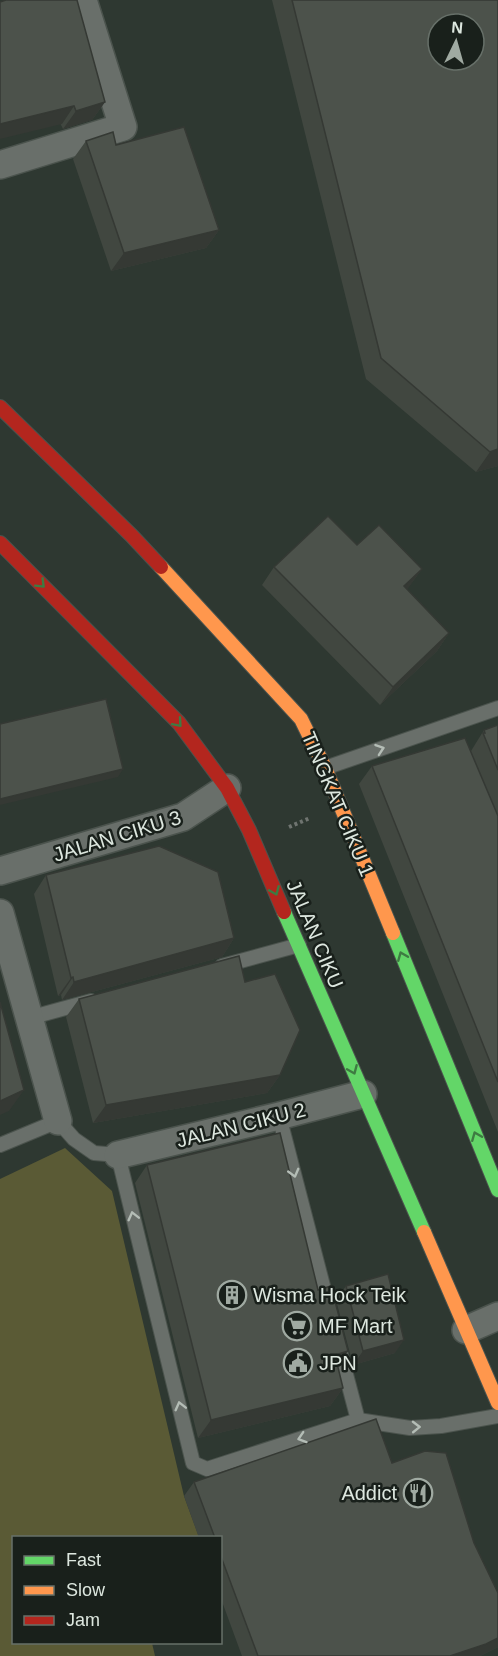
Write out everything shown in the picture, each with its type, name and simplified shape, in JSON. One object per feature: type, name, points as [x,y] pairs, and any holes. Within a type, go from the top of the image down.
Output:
[{"type":"main road","name":"TINGKAT CIKU 1","points":[[0,407],[132,536],[301,719],[325,768],[498,1191]]},
{"type":"main road","name":"JALAN CIKU","points":[[0,543],[179,723],[227,788],[249,830],[498,1404]]},
{"type":"street","points":[[0,165],[123,127],[83,0]]},
{"type":"street","name":"JALAN CIKU 3","points":[[0,871],[183,818],[227,788]]},
{"type":"street","points":[[0,913],[58,1121]]},
{"type":"street","name":"JALAN CIKU 2","points":[[118,1155],[363,1094]]},
{"type":"street","points":[[466,1330],[498,1316]]},
{"type":"lane","points":[[325,768],[451,730],[498,708]]},
{"type":"lane","points":[[209,969],[299,945]]},
{"type":"lane","points":[[29,1018],[108,997]]},
{"type":"lane","points":[[279,1116],[358,1420]]},
{"type":"lane","points":[[0,1145],[58,1121],[74,1139],[94,1152],[118,1155],[194,1462],[207,1469],[358,1420],[410,1428],[441,1426],[498,1416]]},
{"type":"shaded area","points":[[65,1148],[112,1191],[184,1496],[199,1536],[12,1536],[12,1644],[152,1644],[155,1656],[0,1656],[0,1179]]},
{"type":"building","points":[[6,0],[77,0],[105,102],[76,111],[74,106],[0,124],[0,2]]},
{"type":"building","points":[[292,0],[498,0],[498,449],[490,452],[381,358]]},
{"type":"building","points":[[184,127],[219,230],[124,253],[86,141],[113,132],[116,145]]},
{"type":"building","points":[[328,516],[357,545],[379,525],[422,569],[404,586],[449,633],[393,687],[274,567]]},
{"type":"building","points":[[106,699],[123,769],[0,799],[0,724]]},
{"type":"building","points":[[498,725],[498,770],[483,733],[485,733],[484,730]]},
{"type":"building","points":[[465,738],[498,816],[498,1082],[372,766]]},
{"type":"building","points":[[159,846],[218,872],[234,938],[74,982],[73,977],[71,978],[46,875]]},
{"type":"building","points":[[239,956],[245,982],[275,974],[300,1030],[280,1075],[106,1105],[79,999]]},
{"type":"building","points":[[0,1002],[24,1090],[0,1101]]},
{"type":"building","name":"Wisma Hock Teik","points":[[280,1133],[318,1290],[331,1286],[348,1351],[335,1355],[343,1388],[211,1420],[147,1165]]},
{"type":"building","points":[[388,1274],[404,1340],[363,1351],[346,1286]]},
{"type":"building","points":[[376,1419],[392,1463],[425,1451],[446,1453],[474,1543],[498,1593],[498,1638],[450,1656],[258,1656],[222,1559],[222,1536],[214,1536],[194,1482]]},
{"type":"traffic: fast","points":[[284,912],[424,1232]]},
{"type":"traffic: fast","points":[[393,933],[498,1190]]},
{"type":"traffic: slow","points":[[161,567],[301,719],[325,768],[393,933]]},
{"type":"traffic: slow","points":[[424,1232],[498,1403]]},
{"type":"traffic: jam","points":[[0,407],[161,567]]},
{"type":"traffic: jam","points":[[0,543],[179,723],[227,788],[249,830],[284,912]]},
{"type":"place","name":"Wisma Hock Teik","points":[[232,1295]]},
{"type":"place","name":"MF Mart","points":[[297,1326]]},
{"type":"place","name":"JPN","points":[[298,1363]]},
{"type":"place","name":"Addict","points":[[418,1493]]}]
